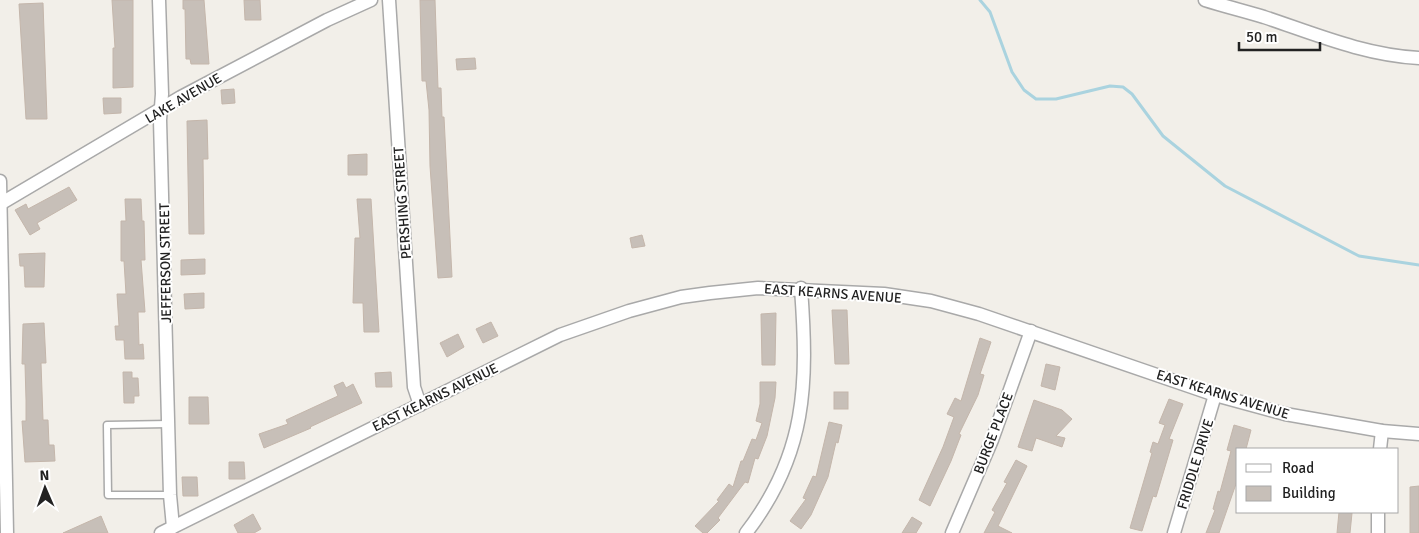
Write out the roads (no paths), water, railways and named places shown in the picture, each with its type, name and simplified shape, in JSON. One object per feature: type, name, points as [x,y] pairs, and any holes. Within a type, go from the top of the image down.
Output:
[{"type":"street","name":"JEFFERSON STREET","points":[[159,0],[170,495],[173,527]]},
{"type":"street","name":"LAKE AVENUE","points":[[0,204],[181,98],[327,20],[371,0]]},
{"type":"street","name":"PERSHING STREET","points":[[389,0],[414,388],[420,405]]},
{"type":"street","points":[[1204,0],[1261,16],[1344,45],[1373,52],[1419,58]]},
{"type":"street","points":[[0,181],[7,533]]},
{"type":"street","name":"EAST KEARNS AVENUE","points":[[161,533],[560,335],[628,311],[680,297],[758,288],[801,288],[884,294],[931,301],[1031,331],[1216,395],[1285,414],[1382,431],[1419,434]]},
{"type":"street","points":[[746,533],[773,491],[790,450],[800,416],[804,388],[805,347],[801,288]]},
{"type":"street","name":"BURGE PLACE","points":[[952,533],[992,440],[1031,331]]},
{"type":"street","name":"FRIDDLE DRIVE","points":[[1174,533],[1216,395]]},
{"type":"street","points":[[1380,448],[1382,431]]},
{"type":"street","points":[[1378,513],[1378,533]]},
{"type":"lane","points":[[169,424],[107,425],[108,494],[170,495]]},
{"type":"waterway","points":[[980,0],[990,12],[1012,72],[1024,90],[1036,99],[1056,99],[1110,86],[1123,87],[1132,94],[1163,136],[1225,186],[1359,256],[1419,265]]}]
